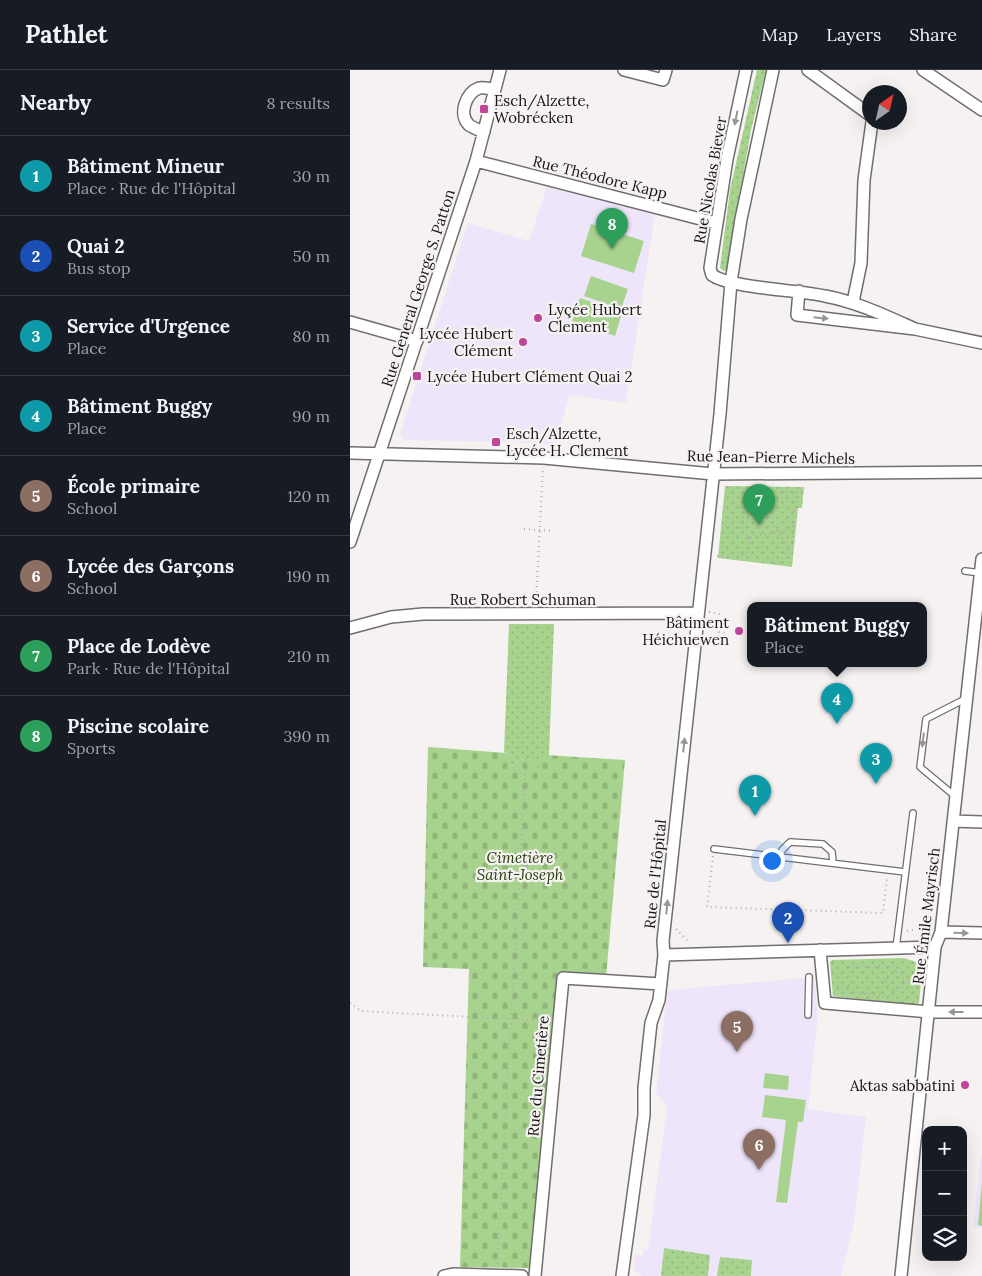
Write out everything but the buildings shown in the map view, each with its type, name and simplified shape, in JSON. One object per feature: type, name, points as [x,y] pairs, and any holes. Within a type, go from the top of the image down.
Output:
[{"type":"street","name":"Rue General George S. Patton","points":[[350,542],[476,161],[500,70]]},
{"type":"street","points":[[624,70],[663,80],[666,70]]},
{"type":"street","name":"Rue Nicolas Biever","points":[[746,70],[727,159],[716,223],[710,268],[712,275],[719,280],[799,290],[853,302],[916,329]]},
{"type":"street","points":[[713,474],[732,282],[741,218],[773,70]]},
{"type":"street","points":[[808,70],[862,109]]},
{"type":"street","points":[[923,70],[982,110]]},
{"type":"street","points":[[484,132],[470,125],[463,111],[467,96],[480,88],[495,89]]},
{"type":"street","points":[[853,302],[861,263],[864,180],[871,130]]},
{"type":"street","name":"Rue Théodore Kapp","points":[[476,161],[716,223]]},
{"type":"street","points":[[799,290],[797,315],[916,329],[982,343]]},
{"type":"street","points":[[350,322],[417,341]]},
{"type":"street","name":"Rue Jean-Pierre Michels","points":[[350,453],[544,458],[713,474],[982,472]]},
{"type":"street","name":"Rue de l'Hôpital","points":[[622,1276],[644,1115],[644,1088],[651,1023],[660,1000],[662,984],[665,927],[704,613],[713,474]]},
{"type":"street","name":"Rue Émile Mayrisch","points":[[901,1276],[930,1012],[935,946],[941,928],[982,560]]},
{"type":"street","name":"Rue Robert Schuman","points":[[350,628],[391,617],[423,614],[704,613]]},
{"type":"street","points":[[953,821],[982,822]]},
{"type":"street","points":[[941,928],[982,934]]},
{"type":"street","points":[[664,955],[935,946]]},
{"type":"street","points":[[820,950],[825,1003],[930,1012],[982,1012]]},
{"type":"street","name":"Rue du Cimetière","points":[[535,1276],[563,978],[662,984]]},
{"type":"street","points":[[449,1275],[522,1276]]},
{"type":"lane","points":[[965,571],[980,572]]},
{"type":"lane","points":[[956,797],[920,767],[926,719],[967,698]]},
{"type":"lane","points":[[896,948],[913,813]]},
{"type":"lane","points":[[781,857],[782,850],[790,842],[823,844],[832,852],[833,863]]},
{"type":"lane","points":[[714,849],[905,872]]},
{"type":"lane","points":[[808,1015],[809,977]]},
{"type":"path","points":[[535,614],[544,458]]},
{"type":"path","points":[[742,533],[745,491],[796,492],[792,543],[779,563]]},
{"type":"path","points":[[752,491],[788,548]]},
{"type":"path","points":[[743,521],[791,492]]},
{"type":"path","points":[[524,529],[554,531]]},
{"type":"path","points":[[734,538],[737,534],[742,533],[750,537],[793,529]]},
{"type":"path","points":[[715,555],[738,558],[742,556],[749,548],[750,537]]},
{"type":"path","points":[[704,613],[720,614],[717,638],[708,636]]},
{"type":"path","points":[[718,632],[726,633]]},
{"type":"path","points":[[496,1276],[526,759]]},
{"type":"path","points":[[714,849],[707,907],[883,913],[888,870]]},
{"type":"path","points":[[665,927],[675,928],[700,954]]},
{"type":"path","points":[[898,932],[941,928]]},
{"type":"path","points":[[895,972],[896,961]]},
{"type":"path","points":[[894,989],[893,996],[847,992],[852,980],[849,973],[850,967],[895,966]]},
{"type":"path","points":[[895,972],[902,976],[903,981],[902,986],[894,989],[889,988],[886,980],[890,973],[895,972]]},
{"type":"path","points":[[903,981],[922,982],[932,986]]},
{"type":"path","points":[[350,1003],[361,1011],[559,1022]]},
{"type":"shaded area","name":"Lyçée Hubert Clement","points":[[547,187],[655,214],[626,403],[569,395],[556,445],[514,442],[404,440],[400,434],[468,223],[529,241]]},
{"type":"shaded area","points":[[814,977],[818,1014],[808,1109],[866,1117],[854,1223],[841,1276],[642,1276],[633,1269],[635,1255],[643,1256],[644,1249],[648,1250],[667,1107],[656,1093],[667,992],[669,990]]},
{"type":"shaded area","points":[[982,1156],[982,1228],[973,1227]]},
{"type":"green space","points":[[757,70],[766,70],[751,130],[727,270],[724,271],[720,268],[730,190]]},
{"type":"green space","points":[[591,224],[644,241],[634,273],[581,256]]},
{"type":"green space","points":[[591,276],[628,289],[621,309],[584,296]]},
{"type":"green space","points":[[580,298],[622,313],[615,336],[572,321]]},
{"type":"green space","points":[[725,486],[804,487],[802,508],[798,508],[792,567],[718,558]]},
{"type":"green space","points":[[509,624],[554,624],[549,755],[544,757],[542,770],[537,768],[531,760],[521,759],[509,767],[508,754],[504,752]]},
{"type":"green space","name":"Cimetière Saint-Joseph","points":[[428,747],[506,753],[510,756],[509,767],[521,759],[531,760],[539,769],[542,769],[542,759],[546,755],[625,760],[606,978],[557,975],[533,1268],[460,1267],[469,969],[423,967]]},
{"type":"green space","points":[[904,958],[916,962],[922,973],[919,1003],[916,1005],[833,996],[830,962],[832,960]]},
{"type":"green space","points":[[765,1073],[789,1076],[788,1090],[763,1088]]},
{"type":"green space","points":[[765,1095],[806,1100],[803,1122],[798,1122],[787,1203],[776,1202],[786,1120],[762,1117]]},
{"type":"green space","points":[[982,1182],[982,1226],[978,1225]]},
{"type":"green space","points":[[664,1248],[710,1255],[708,1276],[661,1276]]},
{"type":"green space","points":[[720,1257],[752,1260],[751,1276],[717,1276]]},
{"type":"place","name":"Esch/Alzette, Wobrécken","points":[[484,109]]},
{"type":"place","name":"Piscine scolaire","points":[[612,249]]},
{"type":"place","name":"Lyçée Hubert Clement","points":[[538,318]]},
{"type":"place","name":"Lycée Hubert Clément","points":[[523,342]]},
{"type":"place","name":"Lycée Hubert Clément Quai 2","points":[[417,376]]},
{"type":"place","name":"Esch/Alzette, Lycée H. Clement","points":[[496,442]]},
{"type":"place","name":"Place de Lodève","points":[[759,525]]},
{"type":"place","name":"Bâtiment Héichuewen","points":[[739,631]]},
{"type":"place","name":"Bâtiment Buggy","points":[[837,724]]},
{"type":"place","name":"Service d'Urgence","points":[[876,784]]},
{"type":"place","name":"Bâtiment Mineur","points":[[755,816]]},
{"type":"place","name":"Quai 2","points":[[788,943]]},
{"type":"place","name":"École primaire","points":[[737,1052]]},
{"type":"place","name":"Aktas sabbatini","points":[[965,1085]]},
{"type":"place","name":"Lycée des Garçons","points":[[759,1170]]}]
